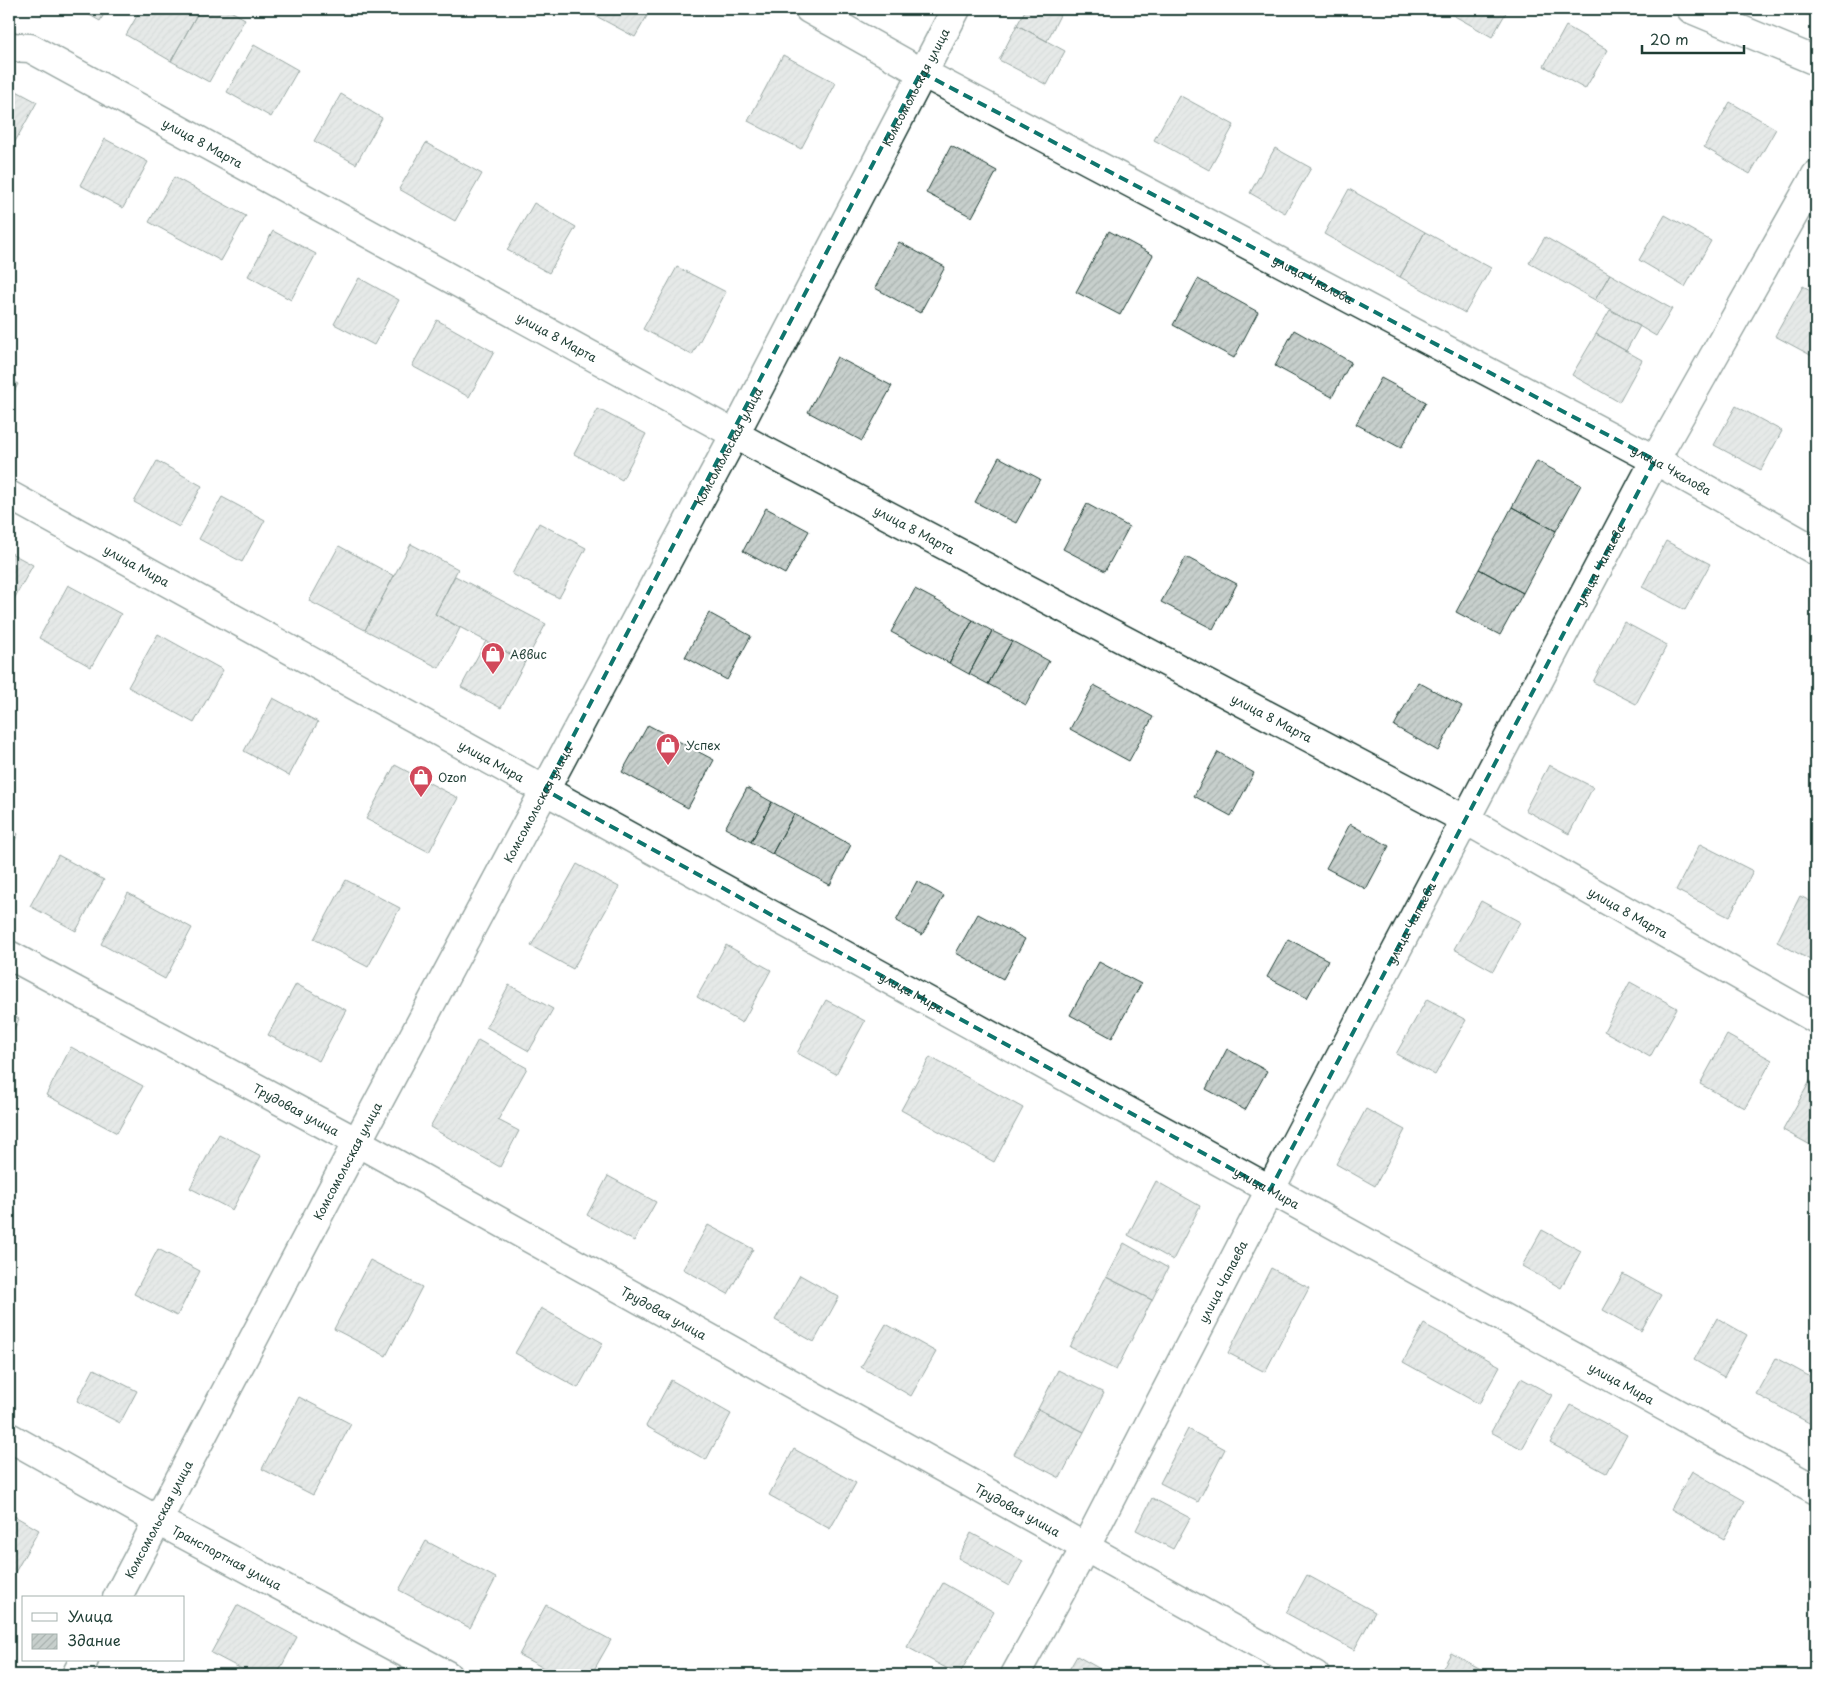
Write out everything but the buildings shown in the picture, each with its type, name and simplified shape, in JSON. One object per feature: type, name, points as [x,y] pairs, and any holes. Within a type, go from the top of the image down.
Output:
[{"type":"street","name":"улица Чкалова","points":[[809,9],[921,72],[1655,460],[1816,551]]},
{"type":"street","name":"Комсомольская улица","points":[[118,1596],[357,1142],[735,434],[921,72],[956,9]]},
{"type":"street","points":[[1690,9],[1816,61]]},
{"type":"street","name":"улица 8 Марта","points":[[9,47],[30,48],[735,434],[1466,820],[1816,1019]]},
{"type":"street","name":"улица Чапаева","points":[[1015,1675],[1085,1548],[1270,1190],[1655,460],[1816,175]]},
{"type":"street","name":"улица Мира","points":[[9,495],[1816,1490]]},
{"type":"street","name":"Трудовая улица","points":[[9,955],[357,1142],[1315,1675]]},
{"type":"street","name":"Транспортная улица","points":[[9,1436],[157,1520],[447,1675]]},
{"type":"street","points":[[76,1675],[83,1662]]},
{"type":"highlighted area","points":[[921,72],[1655,460],[1270,1190],[545,790]]},
{"type":"place","name":"Аввис","points":[[493,675]]},
{"type":"place","name":"Успех","points":[[668,766]]},
{"type":"place","name":"Ozon","points":[[421,798]]}]
